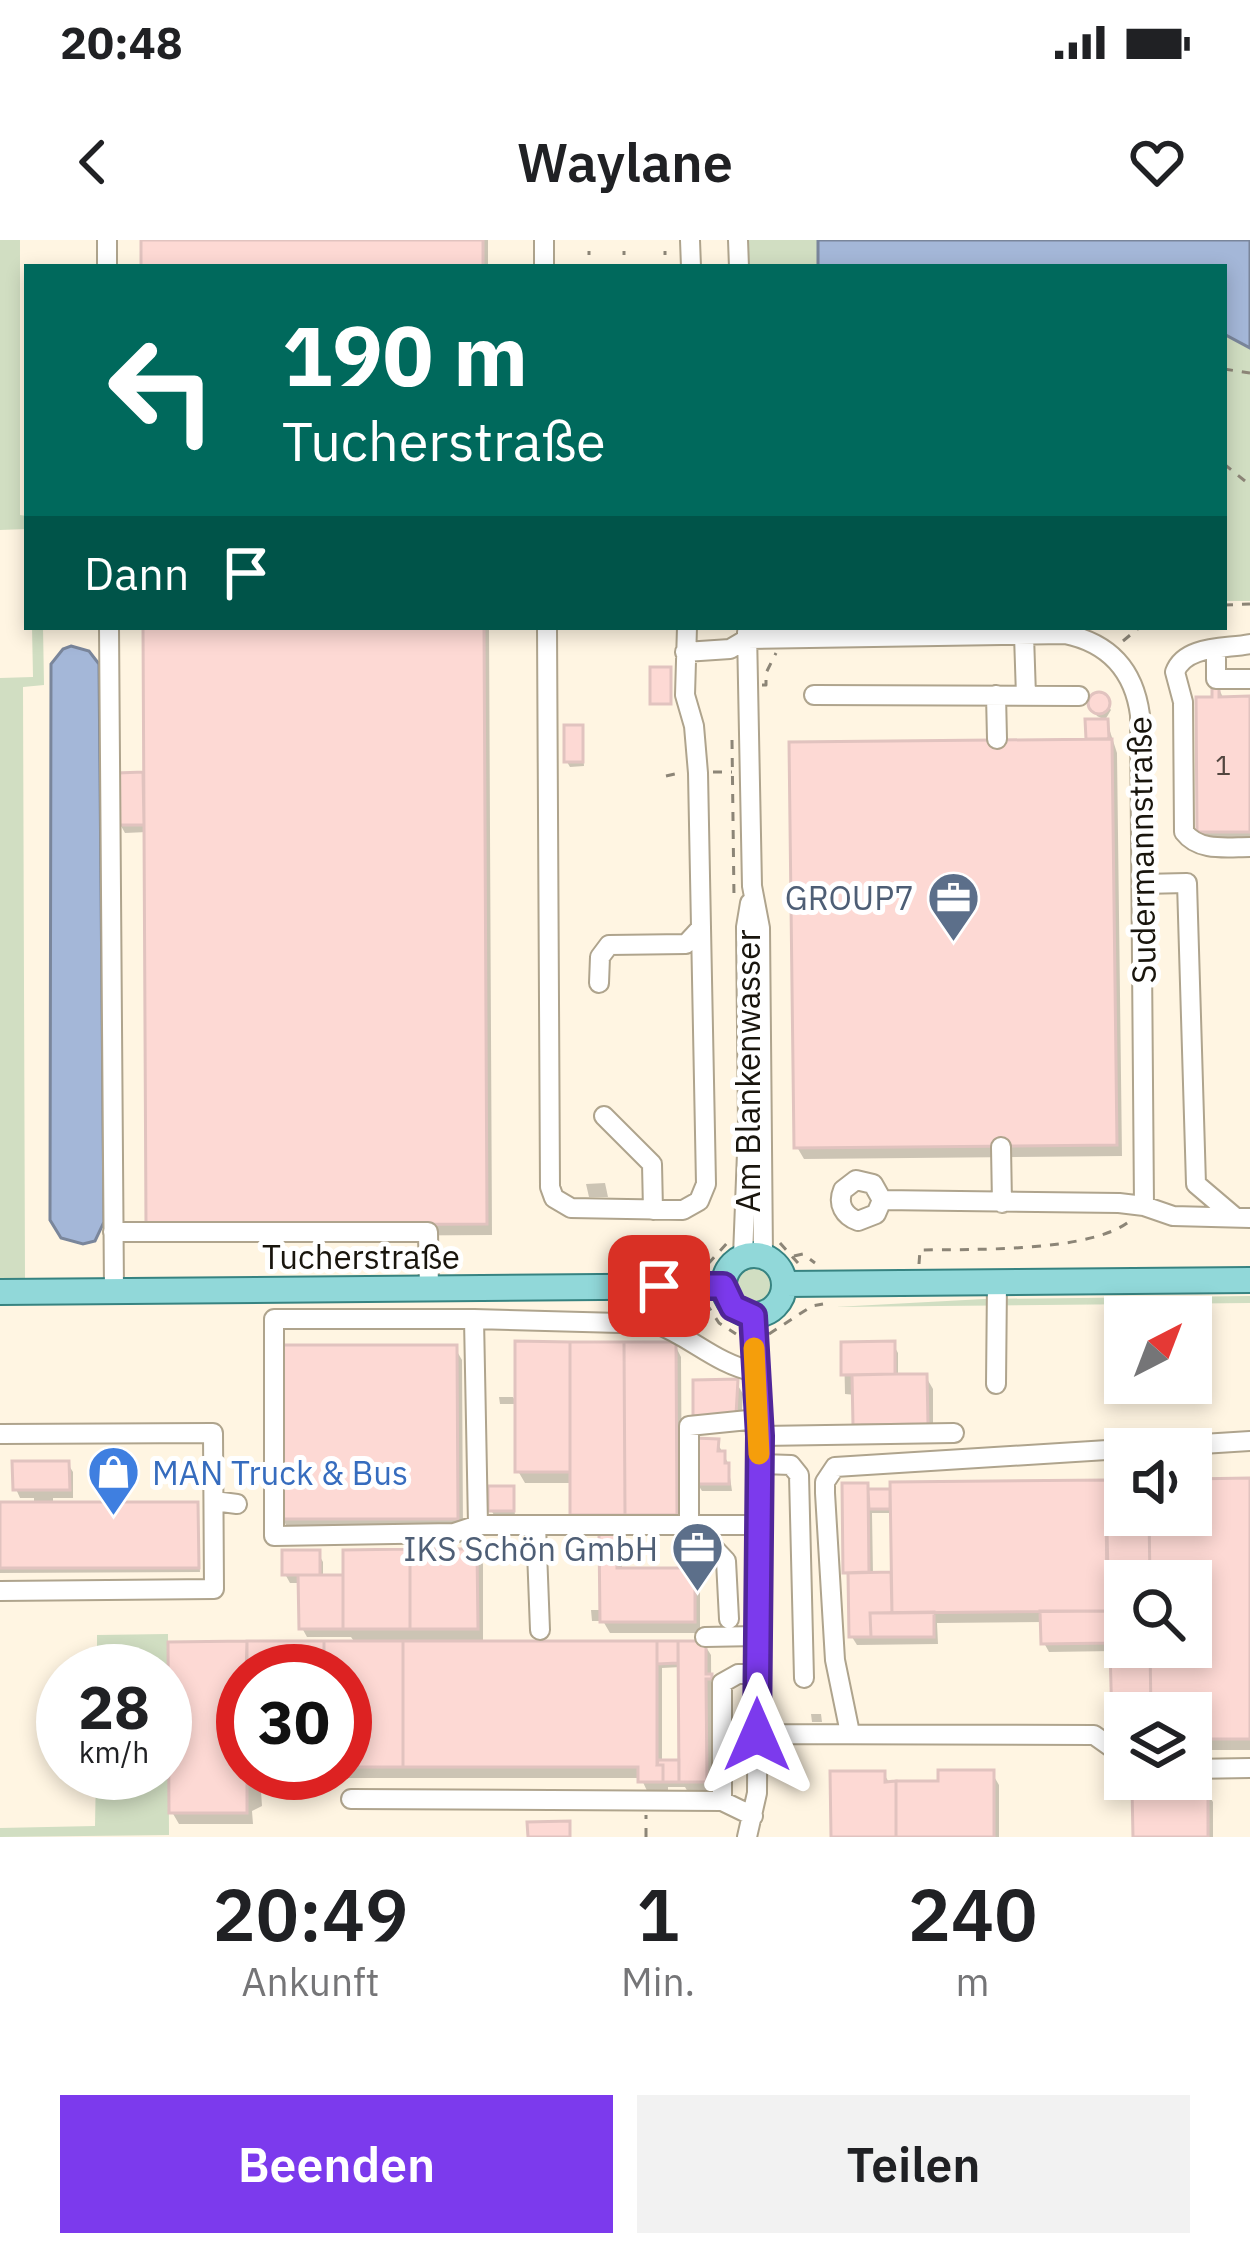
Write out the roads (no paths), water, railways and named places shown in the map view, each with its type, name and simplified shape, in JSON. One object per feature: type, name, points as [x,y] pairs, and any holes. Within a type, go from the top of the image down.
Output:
[{"type":"main road","points":[[793,1284],[756,1249],[729,1266],[723,1286],[733,1307],[753,1316],[772,1310],[793,1284],[1250,1280]]},
{"type":"main road","name":"Tucherstraße","points":[[0,1292],[723,1286]]},
{"type":"street","points":[[109,630],[114,1291]]},
{"type":"street","points":[[547,630],[550,1187],[554,1198],[571,1208],[653,1210],[688,1209],[703,1197],[706,1184],[697,742],[685,695],[687,630]]},
{"type":"street","points":[[686,652],[730,650],[742,631],[1049,631]]},
{"type":"street","name":"Am Blankenwasser","points":[[742,631],[752,886],[746,927],[748,1127],[756,1249]]},
{"type":"street","name":"Sudermannstraße","points":[[1049,631],[1080,637],[1109,652],[1132,680],[1140,715],[1144,1206]]},
{"type":"street","points":[[1024,634],[1026,696]]},
{"type":"street","points":[[1250,644],[1182,658],[1175,672],[1183,702],[1183,825],[1196,843],[1250,847]]},
{"type":"street","points":[[1216,650],[1216,679],[1250,679]]},
{"type":"street","points":[[814,695],[1079,696]]},
{"type":"street","points":[[996,695],[997,739]]},
{"type":"street","points":[[1142,884],[1187,883],[1196,1184],[1243,1218]]},
{"type":"street","points":[[599,983],[600,957],[609,945],[686,944],[698,932]]},
{"type":"street","points":[[604,1116],[652,1164],[653,1210]]},
{"type":"street","points":[[1001,1147],[1002,1203]]},
{"type":"street","points":[[882,1200],[1144,1206],[1172,1216],[1243,1218]]},
{"type":"street","points":[[113,1232],[428,1232],[429,1288]]},
{"type":"street","points":[[995,1384],[997,1282]]},
{"type":"street","points":[[747,1837],[758,1792],[756,1525],[762,1444],[753,1316]]},
{"type":"street","points":[[755,1372],[713,1358],[657,1324],[274,1319],[274,1536],[454,1533],[478,1525],[756,1525]]},
{"type":"street","points":[[474,1319],[478,1525]]},
{"type":"street","points":[[729,1619],[726,1561],[691,1525],[689,1426],[762,1444],[954,1432]]},
{"type":"street","points":[[0,1433],[213,1433],[214,1501],[214,1589],[0,1591]]},
{"type":"street","points":[[850,1732],[835,1660],[824,1492],[835,1467],[1250,1441]]},
{"type":"street","points":[[762,1444],[799,1475],[804,1678]]},
{"type":"street","points":[[214,1501],[237,1504]]},
{"type":"street","points":[[536,1525],[540,1630]]},
{"type":"street","points":[[705,1637],[757,1636]]},
{"type":"street","points":[[722,1801],[722,1683],[738,1674],[757,1674]]},
{"type":"street","points":[[757,1735],[1094,1735],[1104,1742]]},
{"type":"street","points":[[1212,1769],[1250,1768]]},
{"type":"street","points":[[372,1799],[722,1801],[753,1816]]},
{"type":"water","points":[[818,240],[1250,240],[1250,348],[1227,336],[1227,264],[818,264]]},
{"type":"water","points":[[71,646],[89,651],[99,664],[104,1222],[95,1241],[83,1244],[61,1238],[50,1220],[51,664]]},
{"type":"place","name":"GROUP7","points":[[953,943]]},
{"type":"place","name":"MAN Truck & Bus","points":[[113,1518]]},
{"type":"place","name":"IKS Schön GmbH","points":[[697,1594]]}]
